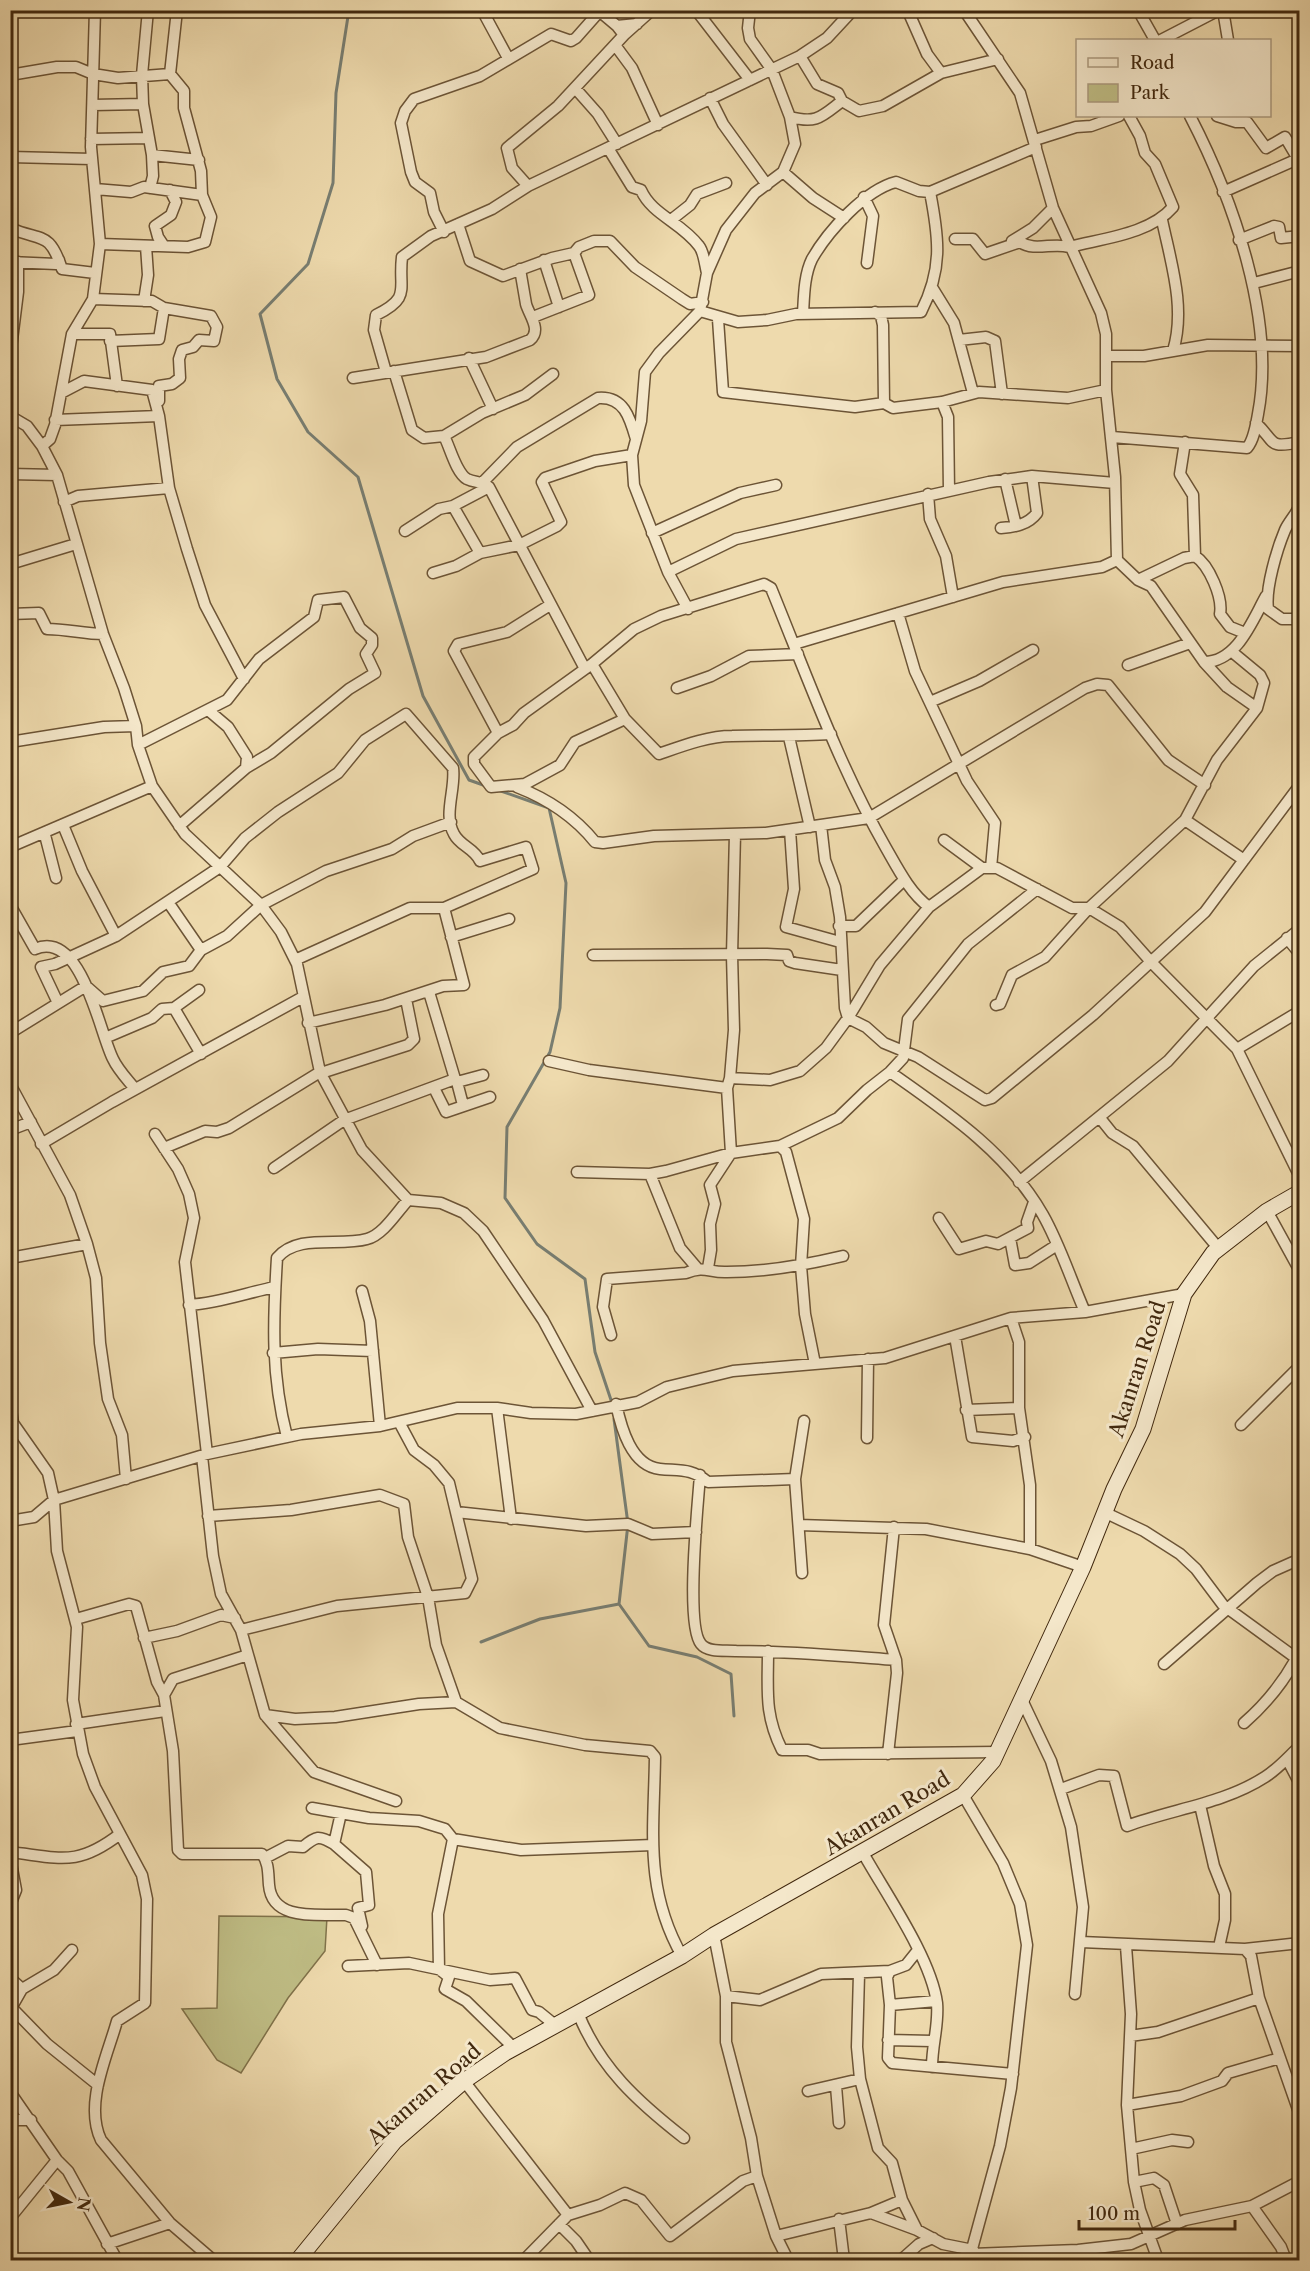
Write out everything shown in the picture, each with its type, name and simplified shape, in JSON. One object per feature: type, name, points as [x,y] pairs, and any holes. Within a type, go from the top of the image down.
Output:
[{"type":"main road","name":"Akanran Road","points":[[298,2260],[394,2141],[464,2081],[514,2048],[682,1956],[714,1935],[963,1795],[998,1752],[1083,1568],[1114,1489],[1143,1429],[1184,1294],[1200,1270],[1219,1249],[1267,1211],[1299,1192]]},
{"type":"street","points":[[42,446],[50,439],[72,334],[93,298],[100,244],[91,139],[95,10]]},
{"type":"street","points":[[148,10],[142,75],[143,104],[152,155],[153,176],[150,188]]},
{"type":"street","points":[[100,244],[188,247],[205,242],[211,217],[202,195],[199,160],[184,108],[184,91],[170,74],[177,10]]},
{"type":"street","points":[[482,10],[508,58]]},
{"type":"street","points":[[528,186],[512,168],[507,148],[575,88],[615,45],[621,31],[637,24],[652,10]]},
{"type":"street","points":[[696,10],[750,80]]},
{"type":"street","points":[[688,609],[668,572],[634,485],[632,455],[641,421],[645,372],[659,352],[701,307],[707,273],[726,230],[755,193],[783,172],[795,144],[790,117],[772,70],[750,39],[748,28],[750,10]]},
{"type":"street","points":[[553,374],[525,395],[493,409],[444,436],[424,438],[412,430],[374,330],[376,315],[398,302],[402,294],[400,274],[402,257],[431,236],[492,209],[528,186],[800,56],[827,38],[853,10]]},
{"type":"street","points":[[964,10],[1020,93],[1053,208],[1069,248],[1101,313],[1106,334],[1106,390],[1115,483],[1117,560],[1138,580],[1151,586],[1204,662],[1227,687],[1257,708]]},
{"type":"street","points":[[1138,10],[1154,39]]},
{"type":"street","points":[[1163,39],[1221,10],[1228,39]]},
{"type":"street","points":[[444,232],[434,212],[430,194],[415,182],[411,172],[400,123],[414,99],[480,76],[551,34],[571,41],[598,11],[621,31]]},
{"type":"street","points":[[908,11],[927,54],[941,73]]},
{"type":"street","points":[[615,45],[632,68],[658,125]]},
{"type":"street","points":[[800,56],[817,84],[838,93],[842,101],[859,111],[884,106],[941,73],[998,59]]},
{"type":"street","points":[[10,75],[57,67],[76,67],[93,74],[118,78],[170,74]]},
{"type":"street","points":[[575,88],[598,114],[632,187],[641,190],[650,206],[684,228],[700,247],[707,273]]},
{"type":"street","points":[[710,98],[723,124],[767,185]]},
{"type":"street","points":[[790,117],[809,122],[821,117],[842,101]]},
{"type":"street","points":[[93,105],[143,104]]},
{"type":"street","points":[[803,314],[805,285],[812,260],[844,218],[864,197],[896,182],[919,191],[930,192],[1076,127],[1091,126],[1116,117]]},
{"type":"street","points":[[955,239],[974,239],[986,254],[1020,242],[1028,247],[1061,245],[1069,248],[1127,231],[1142,230],[1162,220],[1173,207],[1155,164],[1145,153],[1130,117]]},
{"type":"street","points":[[1112,437],[1247,448],[1256,423],[1262,393],[1254,283],[1213,163],[1190,117]]},
{"type":"street","points":[[1220,117],[1236,122],[1247,122],[1266,148],[1285,137],[1299,159],[1223,192]]},
{"type":"street","points":[[91,139],[149,138]]},
{"type":"street","points":[[152,155],[199,160]]},
{"type":"street","points":[[10,157],[92,159]]},
{"type":"street","points":[[783,172],[813,198],[844,218]]},
{"type":"street","points":[[670,220],[690,205],[697,194],[726,183]]},
{"type":"street","points":[[95,189],[130,192],[144,187],[202,195]]},
{"type":"street","points":[[164,246],[155,226],[171,215],[176,202],[170,190]]},
{"type":"street","points":[[458,224],[470,261],[503,276],[544,260],[574,253],[579,247],[594,241],[610,241],[635,267],[682,299],[701,307],[718,319],[748,322],[803,314],[921,312],[933,289],[938,236],[930,192]]},
{"type":"street","points":[[864,197],[873,216],[867,263]]},
{"type":"street","points":[[1007,246],[1032,228],[1053,208]]},
{"type":"street","points":[[1162,220],[1179,307],[1179,330],[1173,351]]},
{"type":"street","points":[[1239,240],[1274,226],[1279,227],[1281,238],[1299,237]]},
{"type":"street","points":[[10,228],[47,239],[62,269],[95,273]]},
{"type":"street","points":[[144,301],[148,275],[146,246]]},
{"type":"street","points":[[533,317],[590,295],[574,253]]},
{"type":"street","points":[[10,356],[18,292],[14,262],[56,264],[59,260]]},
{"type":"street","points":[[544,260],[559,307]]},
{"type":"street","points":[[353,378],[469,357],[486,357],[530,340],[534,337],[533,317],[527,306],[520,269]]},
{"type":"street","points":[[1254,283],[1299,271]]},
{"type":"street","points":[[933,289],[954,322],[973,393]]},
{"type":"street","points":[[93,298],[152,301],[164,308],[211,316],[217,327],[214,341],[199,340],[193,347],[183,350],[179,359],[180,378],[172,384],[159,386],[159,416]]},
{"type":"street","points":[[110,341],[159,339],[164,308]]},
{"type":"street","points":[[875,312],[881,316],[883,325],[884,404]]},
{"type":"street","points":[[718,319],[723,392],[855,407],[884,404],[893,408],[942,402],[973,393],[1068,398],[1106,390]]},
{"type":"street","points":[[72,334],[110,334],[117,386]]},
{"type":"street","points":[[959,340],[986,338],[995,341],[1002,394]]},
{"type":"street","points":[[1106,356],[1144,356],[1208,345],[1299,346]]},
{"type":"street","points":[[469,357],[493,409]]},
{"type":"street","points":[[61,393],[84,381],[152,390],[159,416],[169,488],[206,605],[244,679]]},
{"type":"street","points":[[405,531],[439,509],[453,506],[486,484],[517,447],[598,398],[609,397],[620,403],[629,418],[636,440]]},
{"type":"street","points":[[942,402],[948,417],[948,491]]},
{"type":"street","points":[[10,416],[27,426],[42,446],[57,475],[103,634],[136,726],[138,745],[152,786],[179,826],[199,849],[261,905],[281,932],[295,960],[320,1072],[344,1120],[362,1150],[408,1200],[441,1203],[464,1213],[483,1231],[543,1320],[592,1411]]},
{"type":"street","points":[[55,420],[159,416]]},
{"type":"street","points":[[1256,423],[1273,443],[1284,446],[1299,442]]},
{"type":"street","points":[[444,436],[463,476],[469,481],[486,484]]},
{"type":"street","points":[[1185,442],[1180,474],[1193,495],[1195,556]]},
{"type":"street","points":[[433,573],[456,566],[480,553],[519,544],[557,526],[561,522],[542,482],[545,478],[595,461],[632,455]]},
{"type":"street","points":[[10,474],[57,475]]},
{"type":"street","points":[[668,572],[736,539],[928,494],[1032,476],[1115,483]]},
{"type":"street","points":[[1001,528],[1016,526],[1037,513],[1032,476]]},
{"type":"street","points":[[1005,479],[1016,526]]},
{"type":"street","points":[[486,484],[550,605],[588,667],[625,719],[659,754],[705,740],[731,736],[789,737],[831,734]]},
{"type":"street","points":[[652,533],[740,493],[776,485]]},
{"type":"street","points":[[64,502],[78,496],[169,488]]},
{"type":"street","points":[[928,494],[930,519],[946,556],[953,597]]},
{"type":"street","points":[[1299,505],[1294,519],[1285,530],[1266,597],[1268,609],[1282,620],[1299,619]]},
{"type":"street","points":[[453,506],[480,553]]},
{"type":"street","points":[[10,564],[76,544]]},
{"type":"street","points":[[1138,580],[1184,558],[1195,556],[1202,561],[1218,594],[1220,614],[1230,627],[1245,633]]},
{"type":"street","points":[[677,688],[711,676],[749,656],[796,649],[898,613],[1003,582],[1102,567],[1117,560]]},
{"type":"street","points":[[1204,662],[1212,662],[1231,651],[1245,633],[1274,581]]},
{"type":"street","points":[[625,719],[575,742],[560,765],[525,784],[491,787],[474,764],[474,757],[498,733],[513,725],[524,713],[588,667],[634,629],[661,616],[764,584],[771,588],[831,734],[869,818],[904,880],[929,907]]},
{"type":"street","points":[[138,745],[227,700],[259,659],[314,617],[314,608],[318,600],[344,597],[360,628],[372,638],[372,645],[366,654],[375,673],[349,689],[271,753],[246,768],[179,826]]},
{"type":"street","points":[[498,733],[454,651],[458,644],[507,632],[550,605]]},
{"type":"street","points":[[10,614],[39,613],[47,630],[77,630],[87,634],[103,634]]},
{"type":"street","points":[[549,1061],[589,1070],[729,1083],[770,1080],[800,1071],[826,1048],[848,1018],[880,965],[929,907],[986,868],[995,823],[967,781],[915,670],[898,613]]},
{"type":"street","points":[[1128,665],[1190,643]]},
{"type":"street","points":[[930,702],[979,681],[1033,650]]},
{"type":"street","points":[[996,1005],[1000,1004],[1012,975],[1045,957],[1089,908],[1185,820],[1217,760],[1257,708],[1264,683],[1260,675],[1231,651]]},
{"type":"street","points":[[515,786],[545,798],[582,825],[595,842],[603,843],[654,836],[790,830],[869,818],[958,762],[1085,688],[1097,684],[1108,685],[1168,760],[1204,785]]},
{"type":"street","points":[[208,710],[228,728],[247,757],[246,768]]},
{"type":"street","points":[[58,1003],[41,967],[55,964],[116,936],[220,867],[246,838],[278,812],[338,772],[365,740],[406,714],[453,768],[451,822],[455,837],[476,853],[480,861],[526,847],[533,869],[444,908],[410,908],[295,960]]},
{"type":"street","points":[[10,742],[104,727],[136,726]]},
{"type":"street","points":[[789,737],[825,860],[835,886],[845,1008],[848,1018],[866,1027],[884,1043],[918,1057],[985,1100],[992,1098],[1152,963],[1205,912],[1299,785]]},
{"type":"street","points":[[10,848],[152,786]]},
{"type":"street","points":[[1185,820],[1244,860]]},
{"type":"street","points":[[86,986],[103,1001],[143,991],[163,972],[189,966],[201,950],[227,936],[261,905],[326,871],[392,849],[412,836],[451,822]]},
{"type":"street","points":[[63,825],[82,871],[116,936]]},
{"type":"street","points":[[790,830],[794,889],[786,927],[840,942]]},
{"type":"street","points":[[45,834],[56,878]]},
{"type":"street","points":[[703,1268],[711,1250],[710,1224],[715,1203],[710,1185],[730,1153],[729,1083],[734,1030],[732,955],[735,834]]},
{"type":"street","points":[[944,840],[986,868],[1004,871],[1072,908],[1089,908],[1120,927],[1152,963],[1237,1049],[1299,1177]]},
{"type":"street","points":[[839,926],[856,926],[904,880]]},
{"type":"street","points":[[577,1172],[650,1174],[730,1153],[780,1146],[838,1118],[903,1058],[908,1019],[968,944],[1037,889]]},
{"type":"street","points":[[168,902],[201,950]]},
{"type":"street","points":[[10,905],[35,950],[51,947],[69,957],[93,998],[113,1060],[135,1089]]},
{"type":"street","points":[[308,1023],[406,999],[444,986],[464,985],[444,908]]},
{"type":"street","points":[[451,937],[509,919]]},
{"type":"street","points":[[1019,1182],[1168,1060],[1254,966],[1299,929]]},
{"type":"street","points":[[1287,938],[1299,954]]},
{"type":"street","points":[[593,955],[787,955],[789,961],[795,963],[842,970]]},
{"type":"street","points":[[10,1033],[86,986]]},
{"type":"street","points":[[105,1038],[153,1018],[162,1009],[174,1008],[199,990]]},
{"type":"street","points":[[429,992],[463,1105]]},
{"type":"street","points":[[41,1144],[135,1089],[303,997]]},
{"type":"street","points":[[164,1148],[205,1131],[217,1132],[228,1128],[320,1072],[408,1045],[414,1039],[406,999]]},
{"type":"street","points":[[174,1008],[201,1054]]},
{"type":"street","points":[[1237,1049],[1299,1011]]},
{"type":"street","points":[[890,1072],[984,1142],[1019,1182],[1034,1202],[1057,1245],[1085,1312]]},
{"type":"street","points":[[274,1168],[344,1120],[456,1081],[483,1076]]},
{"type":"street","points":[[10,1084],[70,1196],[87,1244],[96,1278],[100,1343],[108,1399],[122,1434],[126,1479]]},
{"type":"street","points":[[434,1088],[446,1112],[490,1097]]},
{"type":"street","points":[[1100,1118],[1112,1133],[1133,1146],[1219,1249]]},
{"type":"street","points":[[10,1130],[31,1122]]},
{"type":"street","points":[[155,1134],[178,1169],[189,1194],[194,1218],[185,1262],[208,1516],[221,1594],[235,1618],[249,1654],[265,1715],[314,1772],[396,1801]]},
{"type":"street","points":[[780,1146],[786,1152],[802,1204],[804,1219],[801,1266],[805,1314],[815,1364]]},
{"type":"street","points":[[650,1174],[677,1240],[703,1268]]},
{"type":"street","points":[[287,1437],[278,1400],[273,1353],[277,1258],[284,1250],[332,1241],[367,1239],[378,1233],[408,1200]]},
{"type":"street","points":[[939,1218],[959,1249],[986,1241],[998,1244],[1028,1228],[1027,1222],[1034,1202]]},
{"type":"street","points":[[1267,1211],[1299,1271]]},
{"type":"street","points":[[1010,1238],[1014,1265],[1029,1263],[1057,1245]]},
{"type":"street","points":[[10,1258],[87,1244]]},
{"type":"street","points":[[611,1335],[603,1307],[607,1279],[686,1273],[703,1268],[724,1273],[801,1266],[843,1256]]},
{"type":"street","points":[[189,1305],[217,1304],[226,1298],[275,1287]]},
{"type":"street","points":[[362,1291],[370,1321],[380,1426]]},
{"type":"street","points":[[10,1521],[34,1517],[54,1500],[204,1455],[287,1437],[380,1426],[458,1408],[497,1408],[531,1413],[576,1414],[612,1405],[638,1402],[667,1387],[733,1371],[885,1358],[1011,1318],[1085,1312],[1184,1294]]},
{"type":"street","points":[[1011,1318],[1018,1342],[1020,1408],[1030,1485],[1030,1549]]},
{"type":"street","points":[[955,1336],[972,1437],[1013,1441],[1025,1437]]},
{"type":"street","points":[[273,1353],[318,1349],[373,1351]]},
{"type":"street","points":[[867,1438],[868,1359]]},
{"type":"street","points":[[1241,1425],[1299,1366]]},
{"type":"street","points":[[10,1403],[12,1423],[48,1473],[54,1500],[57,1551],[76,1619],[73,1700],[77,1728],[95,1787],[142,1875],[147,1899],[145,2003],[117,2021],[98,2085],[94,2120],[100,2140],[170,2223],[213,2260]]},
{"type":"street","points":[[612,1405],[623,1437],[641,1458],[659,1469],[679,1468],[700,1475],[708,1482],[795,1479]]},
{"type":"street","points":[[497,1408],[511,1519]]},
{"type":"street","points":[[966,1410],[1020,1408]]},
{"type":"street","points":[[802,1573],[795,1479],[804,1421]]},
{"type":"street","points":[[240,1630],[337,1606],[465,1593],[472,1579],[449,1483],[434,1465],[414,1450],[399,1422]]},
{"type":"street","points":[[700,1475],[693,1606],[697,1635],[701,1645],[712,1650],[768,1651],[896,1660]]},
{"type":"street","points":[[208,1516],[291,1509],[380,1495],[404,1504],[408,1537],[428,1597],[436,1645],[456,1702]]},
{"type":"street","points":[[456,1512],[586,1527],[628,1524],[652,1534],[696,1532]]},
{"type":"street","points":[[1106,1513],[1144,1531],[1180,1554],[1229,1610],[1298,1660],[1266,1703],[1244,1723]]},
{"type":"street","points":[[799,1525],[926,1528],[1030,1549],[1083,1568]]},
{"type":"street","points":[[888,1754],[896,1660],[884,1625],[894,1527]]},
{"type":"street","points":[[1164,1664],[1273,1571],[1299,1559]]},
{"type":"street","points":[[76,1619],[129,1604],[136,1606],[157,1682],[164,1695],[173,1750],[178,1850],[182,1854],[256,1853],[266,1858]]},
{"type":"street","points":[[144,1638],[177,1631],[221,1616],[235,1618]]},
{"type":"street","points":[[768,1651],[767,1703],[771,1726],[782,1750],[808,1750],[820,1754],[998,1752]]},
{"type":"street","points":[[164,1695],[173,1679],[249,1654]]},
{"type":"street","points":[[1022,1700],[1051,1761],[1071,1827],[1083,1907],[1075,1994]]},
{"type":"street","points":[[265,1715],[295,1719],[335,1717],[419,1704],[456,1702],[500,1728],[585,1745],[650,1751],[654,1757],[655,1886],[669,1933],[682,1956]]},
{"type":"street","points":[[11,1741],[165,1711]]},
{"type":"street","points":[[1061,1789],[1099,1775],[1114,1776],[1127,1826],[1200,1805],[1263,1778],[1299,1746]]},
{"type":"street","points":[[1287,1759],[1299,1784]]},
{"type":"street","points":[[963,1795],[1003,1863],[1020,1904],[1027,1945],[1013,2074],[1000,2146],[971,2255]]},
{"type":"street","points":[[1200,1805],[1214,1866],[1225,1894],[1225,1920],[1219,1947]]},
{"type":"street","points":[[312,1808],[431,1824],[445,1829],[453,1839],[521,1850],[653,1845]]},
{"type":"street","points":[[334,1844],[341,1813]]},
{"type":"street","points":[[10,1852],[67,1859],[93,1853],[120,1834]]},
{"type":"street","points":[[266,1858],[288,1846],[303,1847],[315,1837],[321,1837],[334,1844],[366,1872],[369,1905],[358,1908],[364,1935]]},
{"type":"street","points":[[439,1969],[438,1914],[453,1839]]},
{"type":"street","points":[[863,1852],[928,1966],[936,2001],[938,2028],[932,2040],[932,2067]]},
{"type":"street","points":[[10,1858],[16,1890],[10,1905]]},
{"type":"street","points":[[266,1858],[270,1892],[279,1907],[291,1913],[346,1915],[354,1918],[377,1965]]},
{"type":"street","points":[[714,1935],[726,1996],[726,2042],[751,2138],[757,2176],[776,2236],[788,2260]]},
{"type":"street","points":[[1081,1942],[1126,1946],[1245,1949],[1299,1943]]},
{"type":"street","points":[[1126,1946],[1130,2036],[1127,2105],[1134,2182],[1140,2210],[1158,2260]]},
{"type":"street","points":[[1245,1949],[1251,1956],[1259,1998],[1280,2058],[1294,2082],[1299,2115]]},
{"type":"street","points":[[72,1950],[54,1970],[22,1989],[11,2009],[72,2066],[98,2085]]},
{"type":"street","points":[[726,1996],[759,2000],[821,1974],[890,1971],[906,1965],[918,1950]]},
{"type":"street","points":[[348,1966],[409,1963],[490,1980],[515,1978],[532,2010],[539,2012],[555,2025]]},
{"type":"street","points":[[439,1969],[449,1977],[445,1989],[466,2001],[514,2048]]},
{"type":"street","points":[[890,1971],[887,1977],[887,1987],[890,2005],[888,2058],[891,2063],[1013,2074]]},
{"type":"street","points":[[859,1974],[857,2047],[860,2079],[878,2148],[892,2163],[902,2200],[917,2230]]},
{"type":"street","points":[[10,1978],[22,1989]]},
{"type":"street","points":[[1130,2036],[1158,2032],[1259,1998]]},
{"type":"street","points":[[890,2005],[936,2001]]},
{"type":"street","points":[[578,2013],[587,2037],[626,2090],[684,2138]]},
{"type":"street","points":[[888,2040],[932,2040]]},
{"type":"street","points":[[1127,2105],[1181,2096],[1222,2081],[1228,2073],[1280,2058]]},
{"type":"street","points":[[808,2091],[860,2079]]},
{"type":"street","points":[[464,2081],[568,2215]]},
{"type":"street","points":[[836,2086],[839,2123]]},
{"type":"street","points":[[10,2092],[57,2160],[68,2171],[115,2260]]},
{"type":"street","points":[[10,2120],[31,2120]]},
{"type":"street","points":[[1131,2149],[1172,2140],[1188,2142]]},
{"type":"street","points":[[10,2218],[57,2160]]},
{"type":"street","points":[[524,2260],[568,2215],[600,2205],[625,2193],[630,2193],[641,2200],[670,2236],[743,2181],[757,2176]]},
{"type":"street","points":[[1134,2182],[1154,2178],[1164,2185],[1177,2223]]},
{"type":"street","points":[[871,2213],[917,2230],[971,2255],[1079,2255],[1131,2244],[1177,2223],[1252,2206],[1299,2181]]},
{"type":"street","points":[[776,2236],[871,2213],[902,2200]]},
{"type":"street","points":[[1252,2206],[1281,2247],[1286,2260]]},
{"type":"street","points":[[838,2220],[844,2260]]},
{"type":"street","points":[[107,2244],[170,2223]]},
{"type":"street","points":[[559,2224],[576,2241],[589,2260]]},
{"type":"street","points":[[901,2260],[919,2244],[933,2238]]},
{"type":"green space","points":[[219,1916],[327,1917],[325,1951],[288,1998],[241,2073],[217,2060],[182,2009],[217,2008]]},
{"type":"waterway","points":[[349,10],[336,93],[333,183],[308,264],[260,314],[277,379],[308,432],[358,477],[423,696],[469,780],[486,786]]},
{"type":"waterway","points":[[498,790],[549,808],[566,883],[560,1008],[550,1052],[507,1127],[505,1198],[537,1244],[585,1279],[595,1352],[612,1403]]},
{"type":"waterway","points":[[614,1419],[628,1524],[619,1604],[649,1646],[697,1657],[731,1674],[734,1716]]},
{"type":"waterway","points":[[481,1642],[540,1619],[619,1604]]}]
